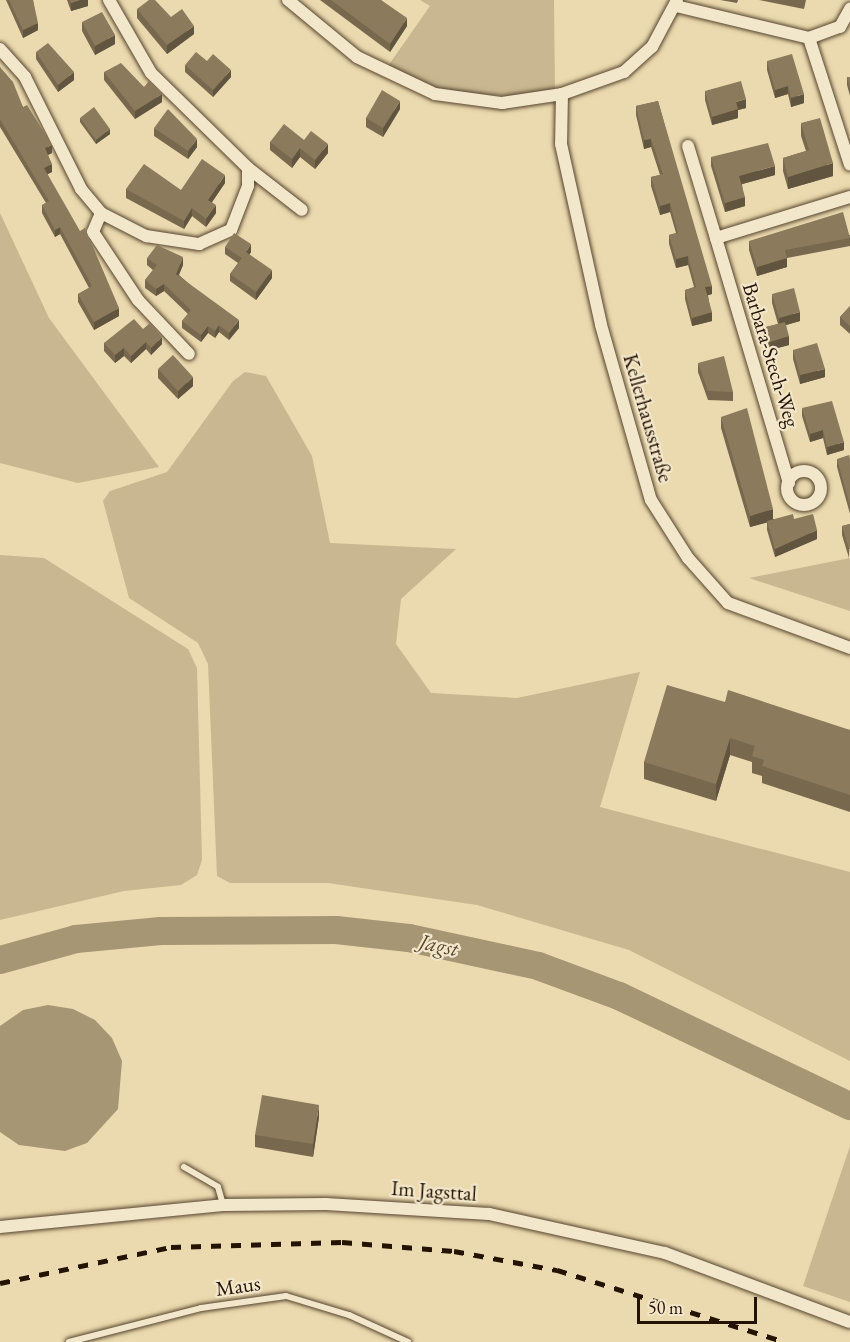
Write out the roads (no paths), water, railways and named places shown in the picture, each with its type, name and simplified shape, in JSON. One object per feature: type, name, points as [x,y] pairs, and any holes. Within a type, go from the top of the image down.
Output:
[{"type":"street","points":[[109,0],[151,73],[248,168],[302,210]]},
{"type":"street","points":[[288,0],[357,57],[435,94],[502,104],[562,94],[624,72],[652,47],[677,3],[810,38],[840,27],[850,9]]},
{"type":"street","points":[[810,38],[850,165]]},
{"type":"street","points":[[0,49],[26,77],[81,189],[101,213],[146,236],[199,244],[231,230],[248,186],[248,168]]},
{"type":"street","name":"Kellerhausstraße","points":[[562,94],[561,144],[598,314],[651,500],[688,558],[728,603],[850,648]]},
{"type":"street","name":"Barbara-Stech-Weg","points":[[688,146],[789,483]]},
{"type":"street","points":[[716,238],[850,197]]},
{"type":"street","points":[[101,213],[93,232],[138,300],[189,354]]},
{"type":"street","name":"Im Jagsttal","points":[[0,1227],[223,1205],[326,1204],[489,1214],[665,1253],[850,1322]]},
{"type":"lane","points":[[184,1167],[218,1187],[223,1205]]},
{"type":"lane","name":"Maus","points":[[69,1342],[201,1308],[286,1296],[349,1315],[408,1342]]},
{"type":"waterway","name":"Jagst","points":[[0,960],[76,939],[161,931],[336,930],[409,938],[538,966],[619,996],[850,1106]]},
{"type":"railway","points":[[0,1283],[171,1247],[342,1242],[454,1251],[557,1270],[785,1342]]}]
